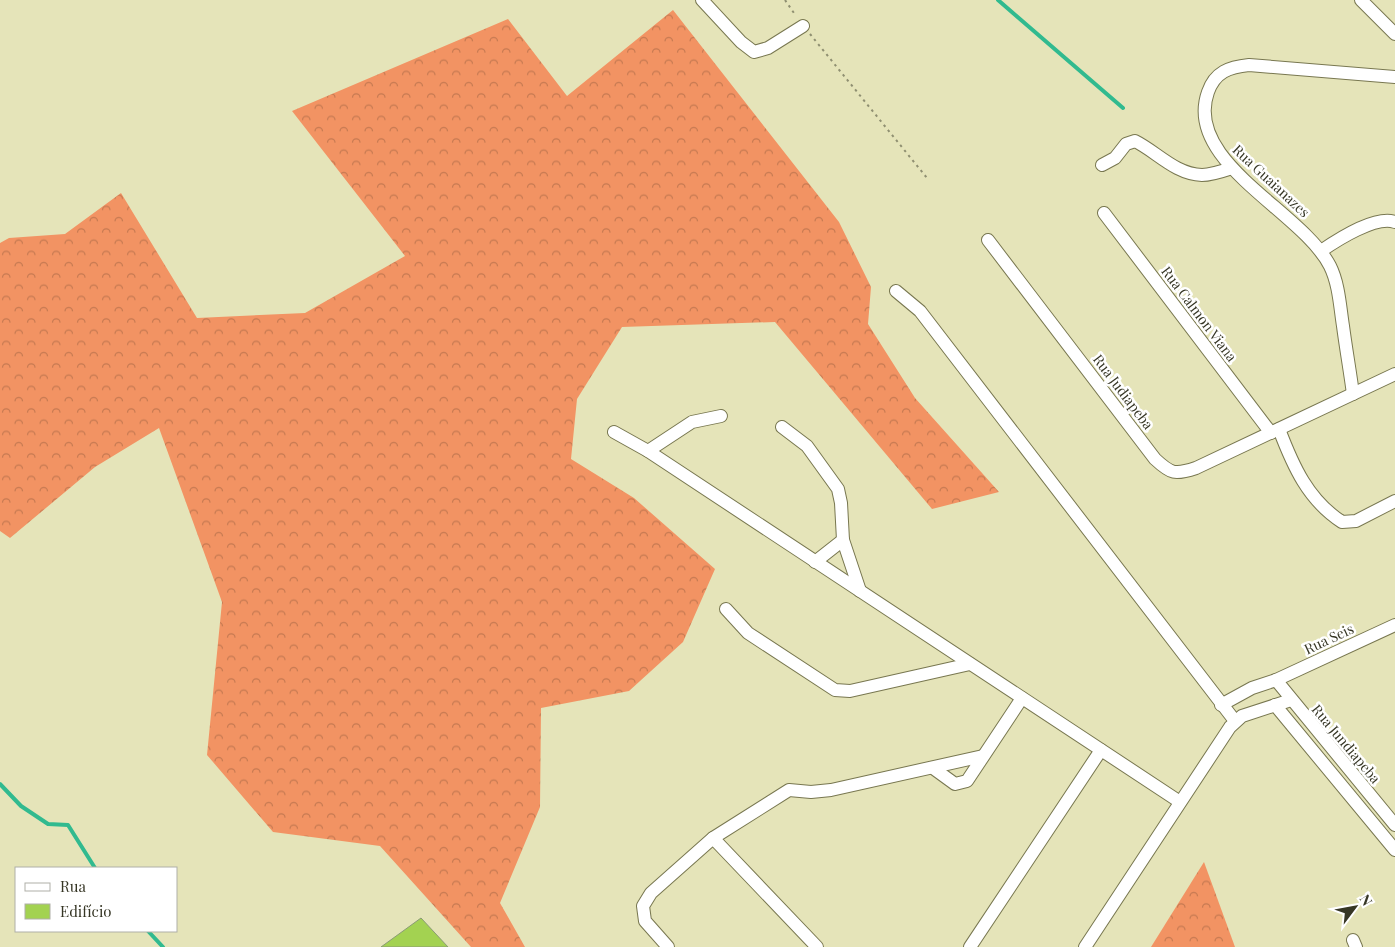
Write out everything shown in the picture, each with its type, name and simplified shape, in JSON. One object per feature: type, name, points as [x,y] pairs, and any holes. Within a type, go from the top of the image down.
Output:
[{"type":"street","points":[[702,0],[741,42],[754,52],[768,48],[803,26]]},
{"type":"street","points":[[1361,0],[1395,34]]},
{"type":"street","name":"Rua Guaianazes","points":[[1353,394],[1339,296],[1331,268],[1321,251],[1292,221],[1232,168],[1210,138],[1204,117],[1204,102],[1208,89],[1221,72],[1232,67],[1249,64],[1395,77]]},
{"type":"street","points":[[1102,165],[1116,158],[1126,144],[1135,141],[1167,162],[1190,173],[1202,175],[1232,168]]},
{"type":"street","name":"Rua Calmon Viana","points":[[1104,213],[1275,431],[1303,483],[1329,514],[1342,522],[1356,520],[1395,501]]},
{"type":"street","points":[[1321,251],[1367,226],[1388,220],[1395,222]]},
{"type":"street","name":"Rua Judiapeba","points":[[988,240],[1155,458],[1167,470],[1180,473],[1196,468],[1395,374]]},
{"type":"street","points":[[896,291],[920,311],[1235,721]]},
{"type":"street","points":[[648,451],[692,422],[721,416]]},
{"type":"street","points":[[782,427],[807,446],[838,490],[841,503],[843,540],[860,591]]},
{"type":"street","points":[[614,432],[648,451],[1180,802]]},
{"type":"street","points":[[815,562],[843,540]]},
{"type":"street","points":[[726,609],[748,633],[835,690],[850,691],[970,664]]},
{"type":"street","name":"Rua Seis","points":[[1221,705],[1252,688],[1276,680],[1395,625]]},
{"type":"street","name":"Rua Jundiapeba","points":[[1276,680],[1395,826]]},
{"type":"street","points":[[933,768],[951,782],[960,784],[971,776],[1022,698]]},
{"type":"street","points":[[1085,947],[1235,721],[1252,712],[1291,700]]},
{"type":"street","points":[[1275,705],[1395,850]]},
{"type":"street","points":[[970,947],[1101,750]]},
{"type":"street","points":[[668,947],[645,921],[643,906],[651,894],[713,838],[789,790],[811,792],[831,790],[983,756]]},
{"type":"street","points":[[713,838],[817,947]]},
{"type":"path","points":[[785,0],[803,26],[927,178]]},
{"type":"green space","points":[[673,10],[839,222],[871,287],[868,324],[915,398],[999,492],[932,509],[775,322],[622,327],[577,399],[571,459],[634,498],[715,569],[683,642],[629,691],[541,708],[540,807],[500,903],[525,947],[471,947],[380,846],[273,832],[207,755],[222,602],[159,428],[95,467],[10,538],[0,531],[0,243],[9,238],[65,234],[121,193],[197,318],[305,313],[405,256],[292,111],[508,19],[567,96]]},
{"type":"green space","points":[[1204,862],[1235,947],[1151,947]]},
{"type":"building","points":[[421,918],[448,947],[381,947]]},
{"type":"waterway","points":[[998,0],[1123,108]]},
{"type":"waterway","points":[[0,784],[21,806],[48,824],[68,825],[94,867]]},
{"type":"waterway","points":[[149,932],[163,947]]}]
